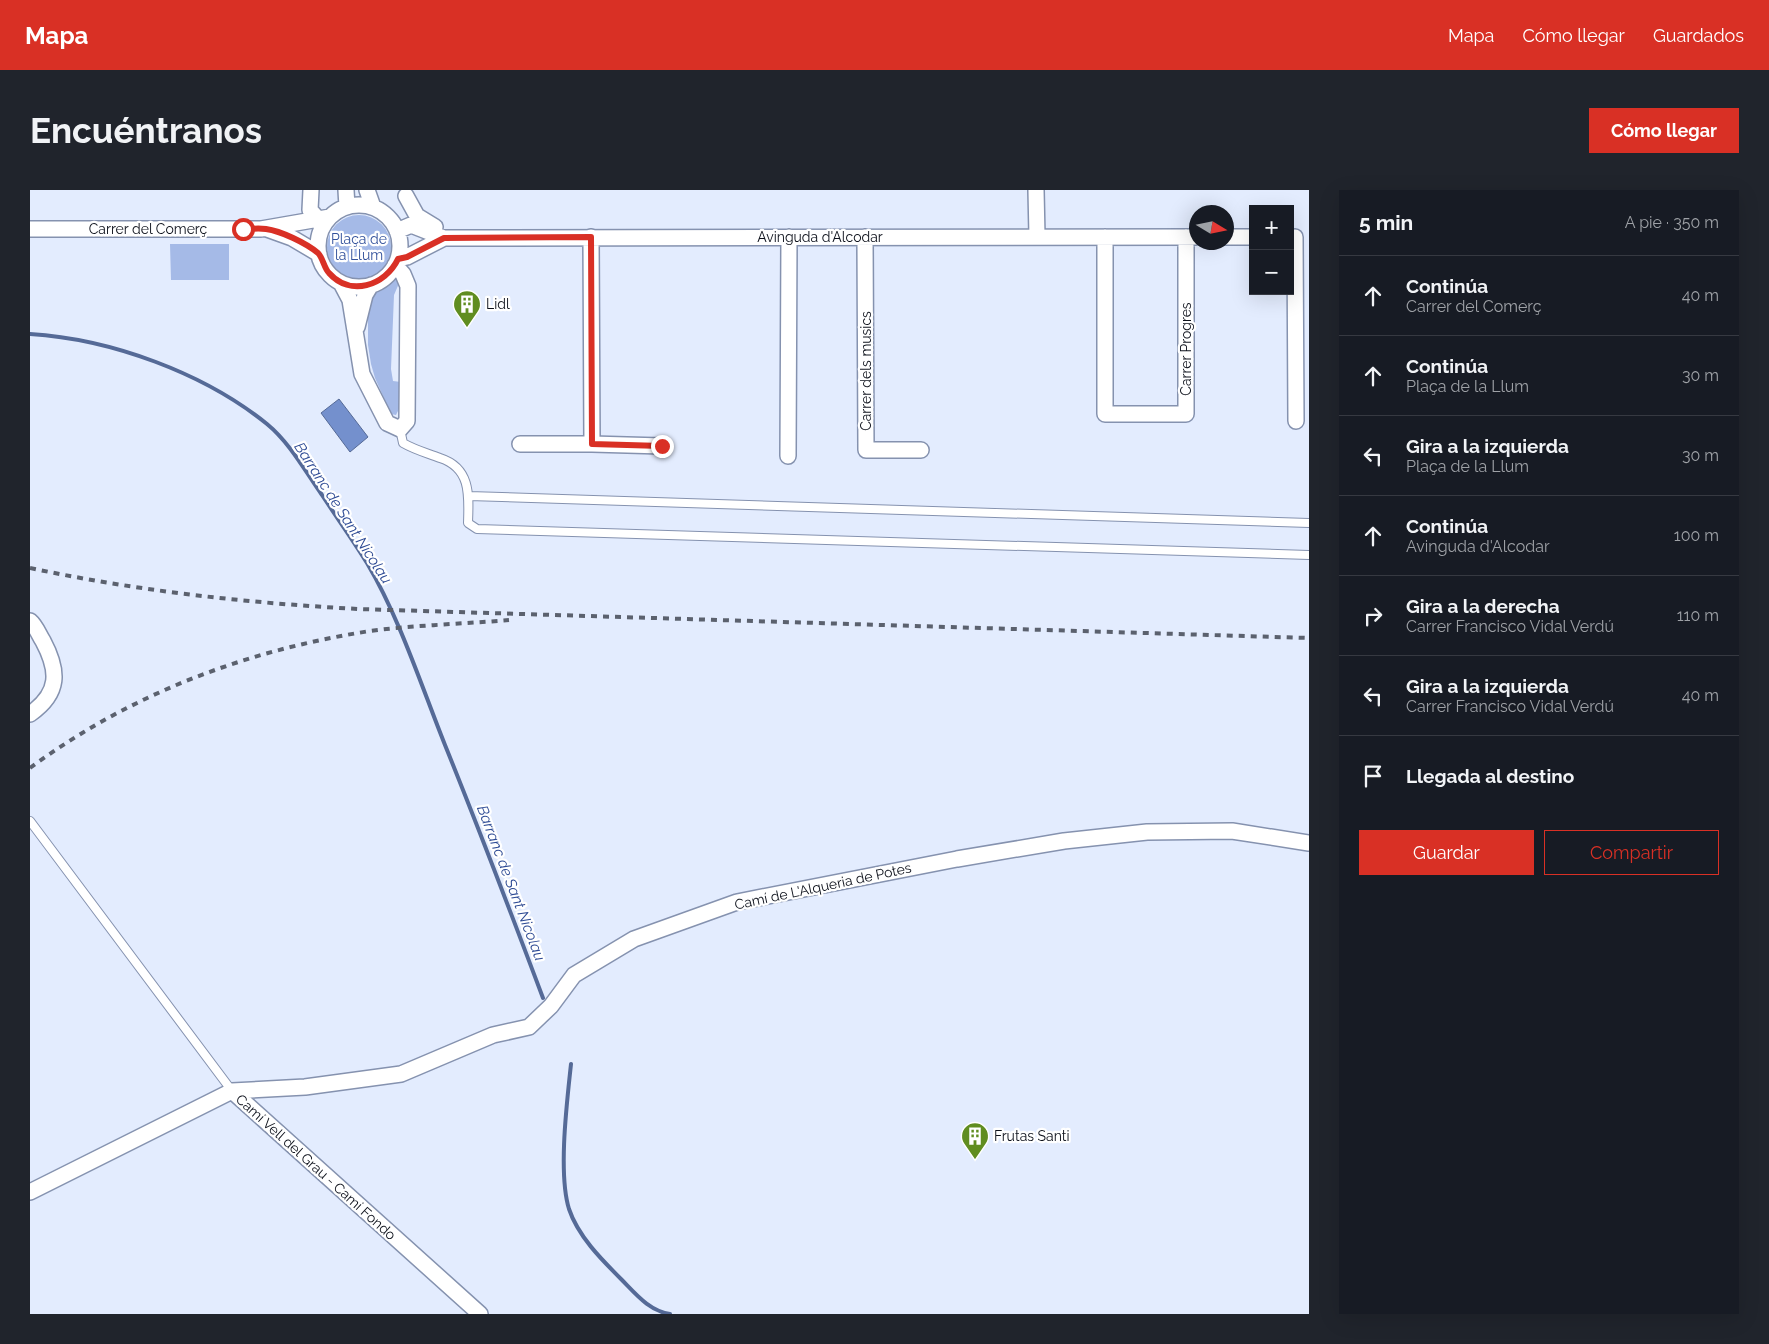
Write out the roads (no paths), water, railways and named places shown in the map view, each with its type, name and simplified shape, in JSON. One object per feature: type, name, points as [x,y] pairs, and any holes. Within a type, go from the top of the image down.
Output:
[{"type":"street","points":[[311,190],[310,210],[324,218]]},
{"type":"street","points":[[346,190],[348,207]]},
{"type":"street","points":[[367,190],[373,207]]},
{"type":"street","points":[[1036,190],[1037,236]]},
{"type":"street","points":[[396,229],[404,215],[406,193]]},
{"type":"street","points":[[406,193],[417,216],[434,226],[444,238]]},
{"type":"street","points":[[324,218],[348,207],[360,205],[373,207],[386,215],[396,229],[400,245],[396,262],[385,277],[371,285],[356,287],[341,283]]},
{"type":"street","points":[[324,218],[319,254],[325,268],[341,283],[350,300],[362,374],[368,390],[386,423],[400,429],[407,421],[408,286],[413,266],[422,250]]},
{"type":"street","name":"Carrer del Comerç","points":[[30,229],[267,229],[324,218]]},
{"type":"street","name":"Avinguda d'Alcodar","points":[[396,229],[410,225],[444,238],[1189,237]]},
{"type":"street","name":"Carrer del Comerç","points":[[267,229],[292,238],[319,254]]},
{"type":"street","points":[[591,237],[592,444]]},
{"type":"street","points":[[788,456],[789,237]]},
{"type":"street","name":"Carrer dels musics","points":[[865,237],[866,450],[921,450]]},
{"type":"street","name":"Carrer Progres","points":[[1105,237],[1105,414],[1186,414],[1191,250]]},
{"type":"street","points":[[1234,237],[1249,237]]},
{"type":"street","points":[[1296,421],[1298,237]]},
{"type":"street","name":"Avinguda d'Alcodar","points":[[396,262],[444,238]]},
{"type":"street","points":[[396,262],[408,286]]},
{"type":"street","points":[[356,333],[364,296],[371,285]]},
{"type":"street","points":[[520,444],[662,446]]},
{"type":"street","points":[[30,621],[47,649],[56,675],[48,697],[30,714]]},
{"type":"street","name":"Camí de L'Alqueria de Potes","points":[[232,1091],[306,1087],[401,1074],[493,1035],[529,1027],[551,1006],[574,975],[634,939],[736,902],[957,859],[1064,841],[1147,832],[1232,831],[1309,843]]},
{"type":"street","name":"Camí Vell del Grau - Camí Fondo","points":[[30,1192],[232,1091],[480,1314]]},
{"type":"lane","points":[[400,429],[403,443],[412,449],[453,463],[463,477],[469,496],[468,523],[477,529],[1309,555]]},
{"type":"lane","points":[[469,496],[1309,523]]},
{"type":"lane","points":[[30,821],[232,1091]]},
{"type":"waterway","name":"Barranc de Sant Nicolau","points":[[30,334],[61,337],[124,351],[186,374],[242,406],[267,424],[290,448],[362,554],[390,607],[495,871],[543,998]]},
{"type":"waterway","name":"Barranc de Sant Nicolau","points":[[571,1064],[564,1157],[564,1176],[569,1209],[584,1238],[606,1263],[643,1301],[655,1309],[670,1314]]},
{"type":"railway","points":[[30,568],[111,583],[193,595],[358,609],[1309,638]]},
{"type":"railway","points":[[30,768],[108,718],[149,697],[235,663],[324,639],[370,631],[509,620]]},
{"type":"place","name":"Lidl","points":[[467,328]]},
{"type":"place","name":"Frutas Santi","points":[[975,1160]]},
{"type":"park label","name":"Plaça de la Llum","points":[[359,248]]}]
